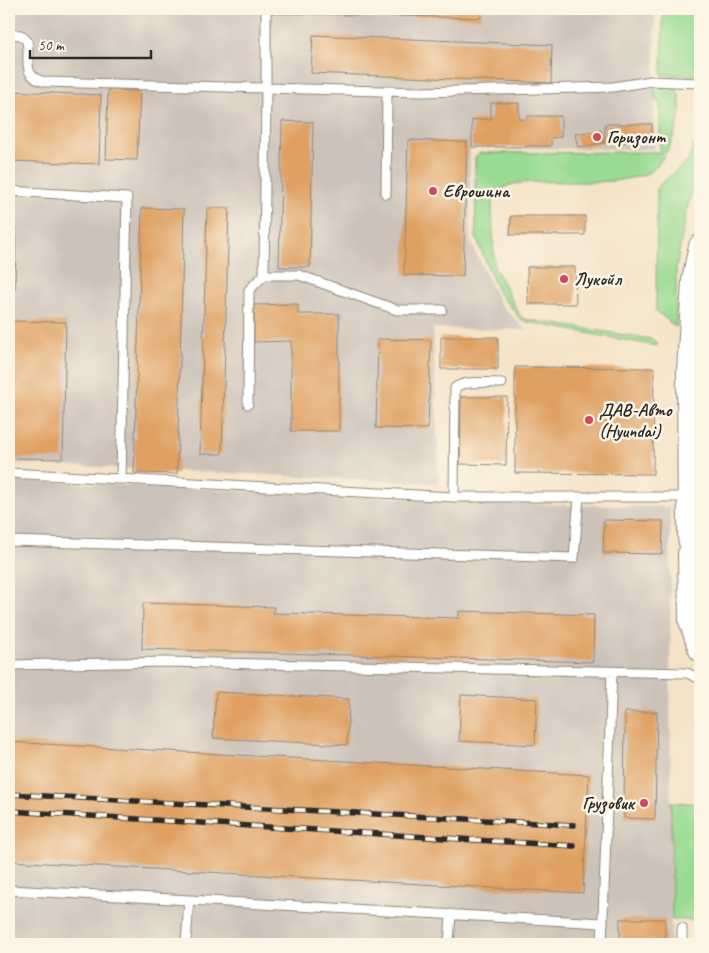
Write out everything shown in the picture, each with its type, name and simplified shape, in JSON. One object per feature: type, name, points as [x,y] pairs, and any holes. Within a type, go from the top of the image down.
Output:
[{"type":"street","points":[[700,246],[693,280],[688,372],[690,621],[700,650]]},
{"type":"street","points":[[689,538],[700,573]]},
{"type":"lane","points":[[248,404],[249,290],[264,275],[266,9]]},
{"type":"lane","points":[[9,34],[21,35],[27,41],[29,73],[34,79],[44,82],[386,91],[613,87],[651,81],[700,82]]},
{"type":"lane","points":[[386,91],[386,194]]},
{"type":"lane","points":[[9,191],[127,198],[121,478]]},
{"type":"lane","points":[[264,275],[298,275],[397,310],[442,310]]},
{"type":"lane","points":[[454,497],[455,388],[459,384],[467,383],[502,383]]},
{"type":"lane","points":[[9,473],[454,497],[689,497]]},
{"type":"lane","points":[[9,541],[574,558],[579,497]]},
{"type":"lane","points":[[9,665],[167,662],[687,673],[700,679]]},
{"type":"lane","points":[[602,944],[612,672]]},
{"type":"lane","points":[[9,890],[603,923]]},
{"type":"lane","points":[[186,944],[189,900]]},
{"type":"lane","points":[[449,944],[451,914]]},
{"type":"lane","points":[[682,928],[682,944]]},
{"type":"shaded area","points":[[9,9],[655,9],[654,149],[470,148],[470,241],[500,304],[526,330],[433,328],[439,483],[9,463]]},
{"type":"shaded area","points":[[9,480],[565,505],[670,507],[671,944],[9,944]]},
{"type":"green space","points":[[663,9],[698,9],[700,75],[662,75]]},
{"type":"green space","points":[[660,84],[675,88],[679,96],[680,107],[675,134],[662,158],[648,173],[612,181],[526,182],[512,184],[496,192],[492,204],[494,266],[519,314],[524,319],[650,339],[657,342],[657,346],[522,321],[498,292],[476,237],[475,157],[480,153],[660,152],[660,102],[655,101],[654,90]]},
{"type":"green space","points":[[700,122],[700,161],[687,209],[676,269],[676,327],[656,311],[657,187],[688,161],[696,141]]},
{"type":"green space","points":[[671,802],[700,804],[700,920],[672,920]]},
{"type":"building","points":[[272,9],[481,9],[481,18],[272,13]]},
{"type":"building","points":[[313,35],[552,45],[551,83],[311,73]]},
{"type":"building","points":[[108,90],[140,91],[137,160],[106,159]]},
{"type":"building","points":[[9,91],[101,95],[99,164],[9,161]]},
{"type":"building","points":[[491,103],[519,103],[519,119],[527,119],[527,116],[561,116],[561,137],[551,138],[551,146],[472,147],[472,120],[491,119]]},
{"type":"building","points":[[282,121],[313,122],[310,267],[279,267]]},
{"type":"building","points":[[605,124],[652,124],[652,142],[605,142]]},
{"type":"building","points":[[601,130],[604,143],[578,147],[575,134]]},
{"type":"building","points":[[408,140],[467,142],[463,276],[404,275]]},
{"type":"building","points":[[142,208],[184,209],[177,474],[134,473]]},
{"type":"building","points":[[207,208],[229,208],[222,454],[200,454]]},
{"type":"building","points":[[511,216],[585,216],[585,235],[510,235]]},
{"type":"building","points":[[9,228],[16,228],[15,289],[9,289]]},
{"type":"building","points":[[527,267],[575,267],[576,304],[528,304]]},
{"type":"building","points":[[298,304],[298,314],[339,314],[339,431],[291,431],[291,341],[254,342],[254,305]]},
{"type":"building","points":[[9,321],[66,322],[63,459],[9,458]]},
{"type":"building","points":[[441,337],[498,337],[498,369],[441,369]]},
{"type":"building","points":[[378,339],[431,340],[428,429],[376,428]]},
{"type":"building","points":[[515,367],[654,368],[653,474],[515,473]]},
{"type":"building","points":[[461,397],[507,397],[506,465],[460,464]]},
{"type":"building","points":[[604,520],[663,521],[662,554],[603,553]]},
{"type":"building","points":[[143,603],[274,607],[273,613],[459,618],[459,611],[594,615],[593,662],[142,649]]},
{"type":"building","points":[[216,692],[349,699],[347,745],[213,738]]},
{"type":"building","points":[[461,695],[537,699],[535,745],[459,741]]},
{"type":"building","points":[[625,712],[657,712],[655,819],[624,818]]},
{"type":"building","points":[[9,742],[589,775],[583,893],[9,861]]},
{"type":"building","points":[[620,919],[665,919],[665,944],[620,944]]},
{"type":"railway","points":[[9,794],[574,825]]},
{"type":"railway","points":[[9,811],[574,846]]},
{"type":"place","name":"Горизонт","points":[[597,137]]},
{"type":"place","name":"Еврошина","points":[[433,191]]},
{"type":"place","name":"Лукойл","points":[[564,279]]},
{"type":"place","name":"ДАВ-Авто (Hyundai)","points":[[589,420]]},
{"type":"place","name":"Грузовик","points":[[644,803]]}]
